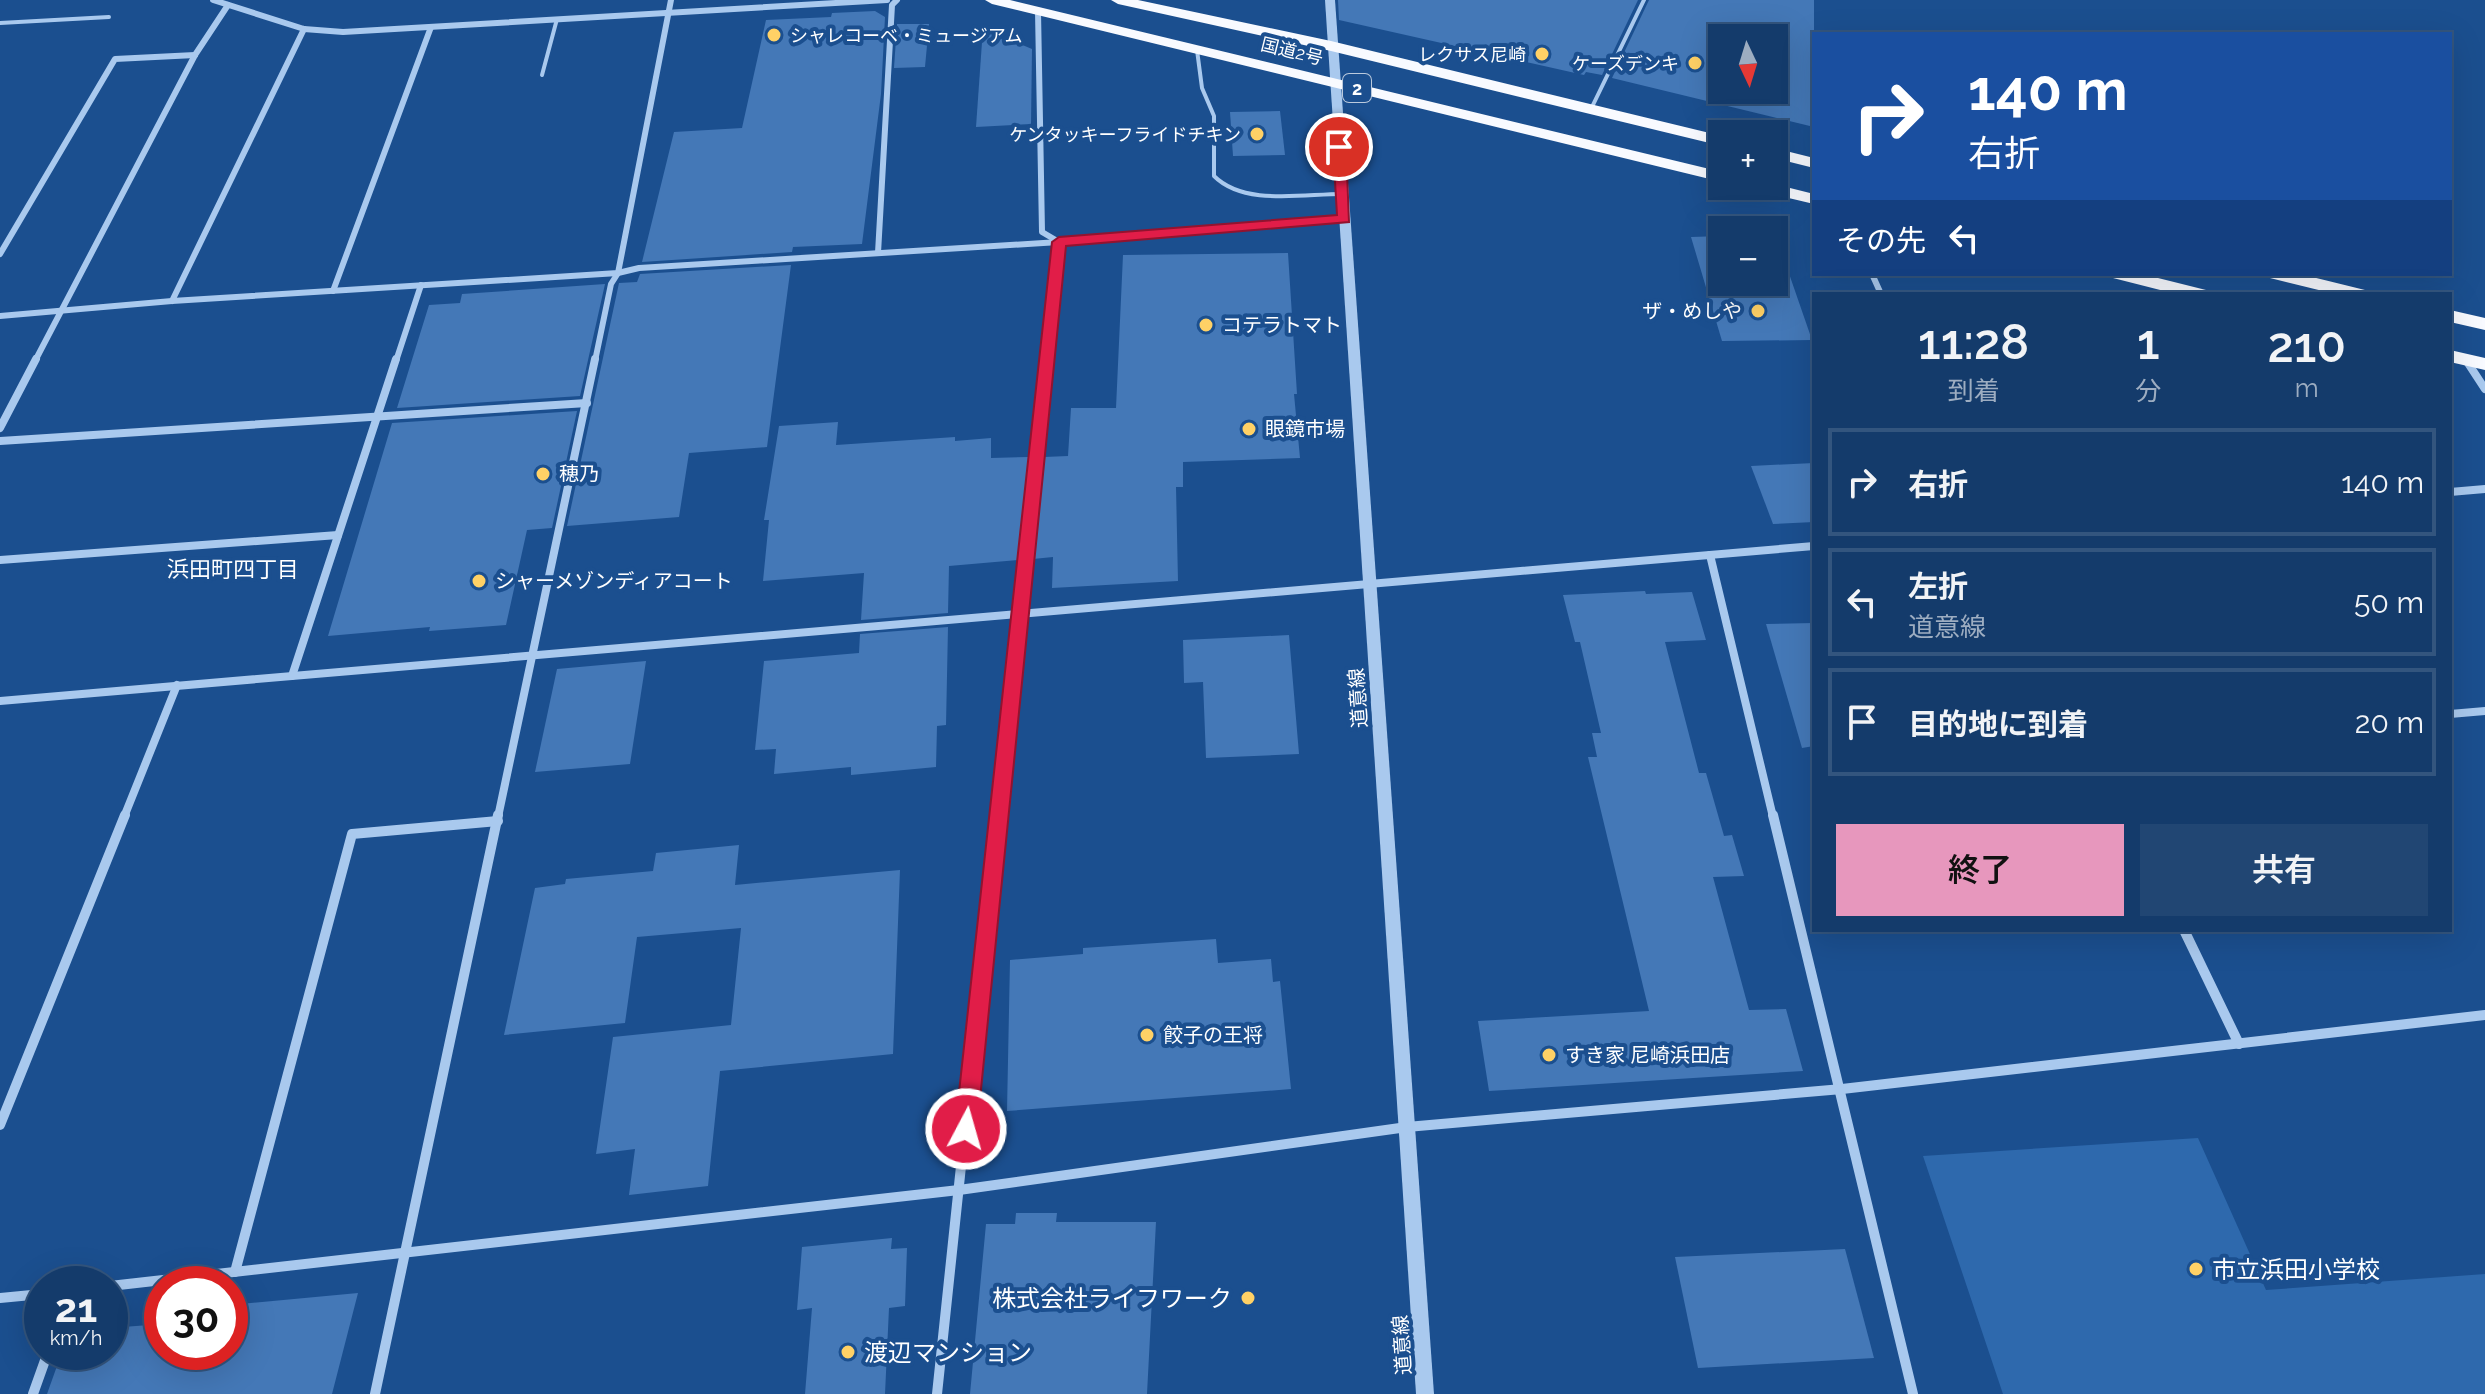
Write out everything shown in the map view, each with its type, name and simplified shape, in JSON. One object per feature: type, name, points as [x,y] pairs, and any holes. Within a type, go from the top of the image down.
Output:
[{"type":"highway","name":"国道2号","points":[[992,0],[1708,174]]},
{"type":"highway","name":"国道2号","points":[[1118,0],[1331,46],[1708,138]]},
{"type":"highway","points":[[1788,156],[1812,162]]},
{"type":"highway","points":[[1788,193],[1812,199]]},
{"type":"highway","points":[[2127,276],[2192,292]]},
{"type":"highway","points":[[2284,276],[2351,292]]},
{"type":"highway","points":[[2452,316],[2485,324]]},
{"type":"highway","points":[[2458,358],[2485,364]]},
{"type":"street","points":[[213,0],[304,29],[343,32],[887,0]]},
{"type":"street","points":[[375,1394],[611,284],[618,273],[670,18],[671,0]]},
{"type":"street","points":[[878,253],[892,5],[897,0]]},
{"type":"street","name":"道意線","points":[[1330,0],[1425,1394]]},
{"type":"street","points":[[1,427],[195,55],[228,5]]},
{"type":"street","points":[[1038,11],[1042,232],[1059,242]]},
{"type":"street","points":[[333,291],[431,27]]},
{"type":"street","points":[[172,301],[304,29]]},
{"type":"street","points":[[0,254],[115,59],[195,55]]},
{"type":"street","points":[[0,316],[172,301],[618,273],[639,268],[1059,242],[1344,218]]},
{"type":"street","points":[[937,1394],[1059,242]]},
{"type":"street","points":[[292,676],[421,285]]},
{"type":"street","points":[[2458,358],[2485,389]]},
{"type":"street","points":[[0,441],[587,403]]},
{"type":"street","points":[[2452,492],[2485,489]]},
{"type":"street","points":[[0,560],[338,535]]},
{"type":"street","points":[[0,701],[1812,546]]},
{"type":"street","points":[[1710,555],[1842,1089],[1913,1394]]},
{"type":"street","points":[[0,1125],[177,685]]},
{"type":"street","points":[[2452,714],[2485,711]]},
{"type":"street","points":[[237,1266],[352,834],[498,821]]},
{"type":"street","points":[[2185,932],[2239,1044]]},
{"type":"street","points":[[248,1270],[959,1190],[1407,1127],[1842,1089],[2485,1015]]},
{"type":"street","points":[[0,1298],[24,1296]]},
{"type":"street","points":[[33,1394],[42,1370]]},
{"type":"lane","points":[[1591,109],[1644,0]]},
{"type":"lane","points":[[0,23],[109,17]]},
{"type":"lane","points":[[542,75],[557,19]]},
{"type":"lane","points":[[1197,50],[1202,88],[1214,116],[1214,176],[1226,188],[1246,194],[1342,194]]},
{"type":"shaded area","points":[[2198,1138],[2266,1290],[2485,1274],[2485,1394],[2003,1394],[1923,1156]]},
{"type":"building","name":"レクサス尼崎","points":[[1338,0],[1638,0],[1602,75],[1586,72],[1584,75],[1339,20]]},
{"type":"building","points":[[1649,0],[1814,0],[1812,127],[1719,104],[1788,104],[1788,24],[1708,24],[1708,101],[1612,78]]},
{"type":"building","points":[[875,11],[885,17],[881,94],[862,244],[793,247],[792,252],[642,262],[674,132],[742,128],[766,20]]},
{"type":"building","points":[[897,24],[929,24],[925,67],[894,68]]},
{"type":"building","points":[[983,28],[1032,49],[1031,124],[976,127]]},
{"type":"building","name":"ケンタッキーフライドチキン","points":[[1280,111],[1285,155],[1233,156],[1230,112]]},
{"type":"building","name":"ザ・めしや","points":[[1708,236],[1708,294],[1691,237]]},
{"type":"building","points":[[1288,253],[1300,458],[1183,462],[1183,487],[1176,487],[1178,581],[1052,588],[1053,557],[1033,559],[1044,457],[1068,456],[1071,408],[1116,408],[1123,255]]},
{"type":"building","points":[[791,265],[767,447],[689,453],[679,517],[567,526],[619,283],[637,282],[640,274]]},
{"type":"building","name":"ザ・めしや","points":[[1788,271],[1812,340],[1722,341],[1709,296],[1788,296]]},
{"type":"building","points":[[605,284],[580,396],[397,408],[429,305],[460,303],[462,294]]},
{"type":"building","points":[[577,411],[552,528],[527,530],[506,625],[429,631],[430,627],[328,636],[392,423]]},
{"type":"building","points":[[838,422],[836,445],[955,437],[955,441],[991,438],[991,458],[1029,457],[1018,560],[949,566],[948,613],[861,620],[864,573],[763,581],[769,520],[764,520],[779,426]]},
{"type":"building","points":[[1812,463],[1812,522],[1773,524],[1751,466]]},
{"type":"building","points":[[1645,591],[1646,594],[1692,592],[1706,640],[1665,642],[1699,773],[1706,773],[1724,836],[1732,835],[1744,876],[1713,877],[1749,1010],[1786,1009],[1803,1071],[1489,1091],[1478,1021],[1649,1011],[1588,757],[1597,757],[1592,733],[1601,733],[1580,642],[1575,642],[1563,595]]},
{"type":"building","points":[[1812,623],[1812,746],[1802,748],[1766,624]]},
{"type":"building","points":[[948,627],[946,725],[937,726],[936,767],[851,775],[851,767],[774,774],[776,749],[755,750],[764,661],[859,653],[860,634]]},
{"type":"building","points":[[1289,635],[1299,754],[1206,758],[1203,682],[1184,683],[1183,640]]},
{"type":"building","points":[[646,661],[630,764],[535,772],[557,669]]},
{"type":"building","points":[[739,845],[735,885],[900,870],[893,1054],[720,1071],[708,1186],[629,1195],[635,1149],[596,1154],[613,1037],[731,1025],[741,928],[637,937],[625,1023],[504,1035],[535,888],[565,884],[566,879],[653,871],[656,853]]},
{"type":"building","name":"餃子の王将","points":[[1216,939],[1218,963],[1271,959],[1273,982],[1280,981],[1291,1089],[1007,1111],[1010,960],[1083,954],[1083,948]]},
{"type":"building","points":[[1016,1213],[1057,1213],[1056,1222],[1156,1222],[1147,1394],[970,1394],[986,1224],[1015,1224]]},
{"type":"building","name":"渡辺マンション","points":[[892,1238],[891,1249],[907,1248],[905,1306],[889,1308],[885,1394],[805,1394],[812,1308],[797,1310],[802,1247]]},
{"type":"building","points":[[1845,1249],[1874,1358],[1698,1368],[1675,1257]]},
{"type":"building","points":[[358,1293],[332,1394],[47,1394],[56,1370],[128,1370],[128,1327],[144,1325],[144,1370],[248,1370],[248,1303]]},
{"type":"place","name":"シャレコーベ・ミュージアム","points":[[774,35]]},
{"type":"place","name":"レクサス尼崎","points":[[1542,54]]},
{"type":"place","name":"ケーズデンキ","points":[[1695,63]]},
{"type":"place","name":"ケンタッキーフライドチキン","points":[[1257,134]]},
{"type":"place","name":"ザ・めしや","points":[[1758,311]]},
{"type":"place","name":"コテラトマト","points":[[1206,325]]},
{"type":"place","name":"眼鏡市場","points":[[1249,429]]},
{"type":"place","name":"穂乃","points":[[543,474]]},
{"type":"place","name":"シャーメゾンディアコート","points":[[479,581]]},
{"type":"place","name":"餃子の王将","points":[[1147,1035]]},
{"type":"place","name":"すき家 尼崎浜田店","points":[[1549,1055]]},
{"type":"place","name":"市立浜田小学校","points":[[2196,1269]]},
{"type":"place","name":"株式会社ライフワーク","points":[[1248,1298]]},
{"type":"place","name":"渡辺マンション","points":[[848,1352]]},
{"type":"district","name":"浜田町四丁目","points":[[233,569]]},
{"type":"route","points":[[966,1129],[1059,242],[1344,218],[1339,147]]}]
